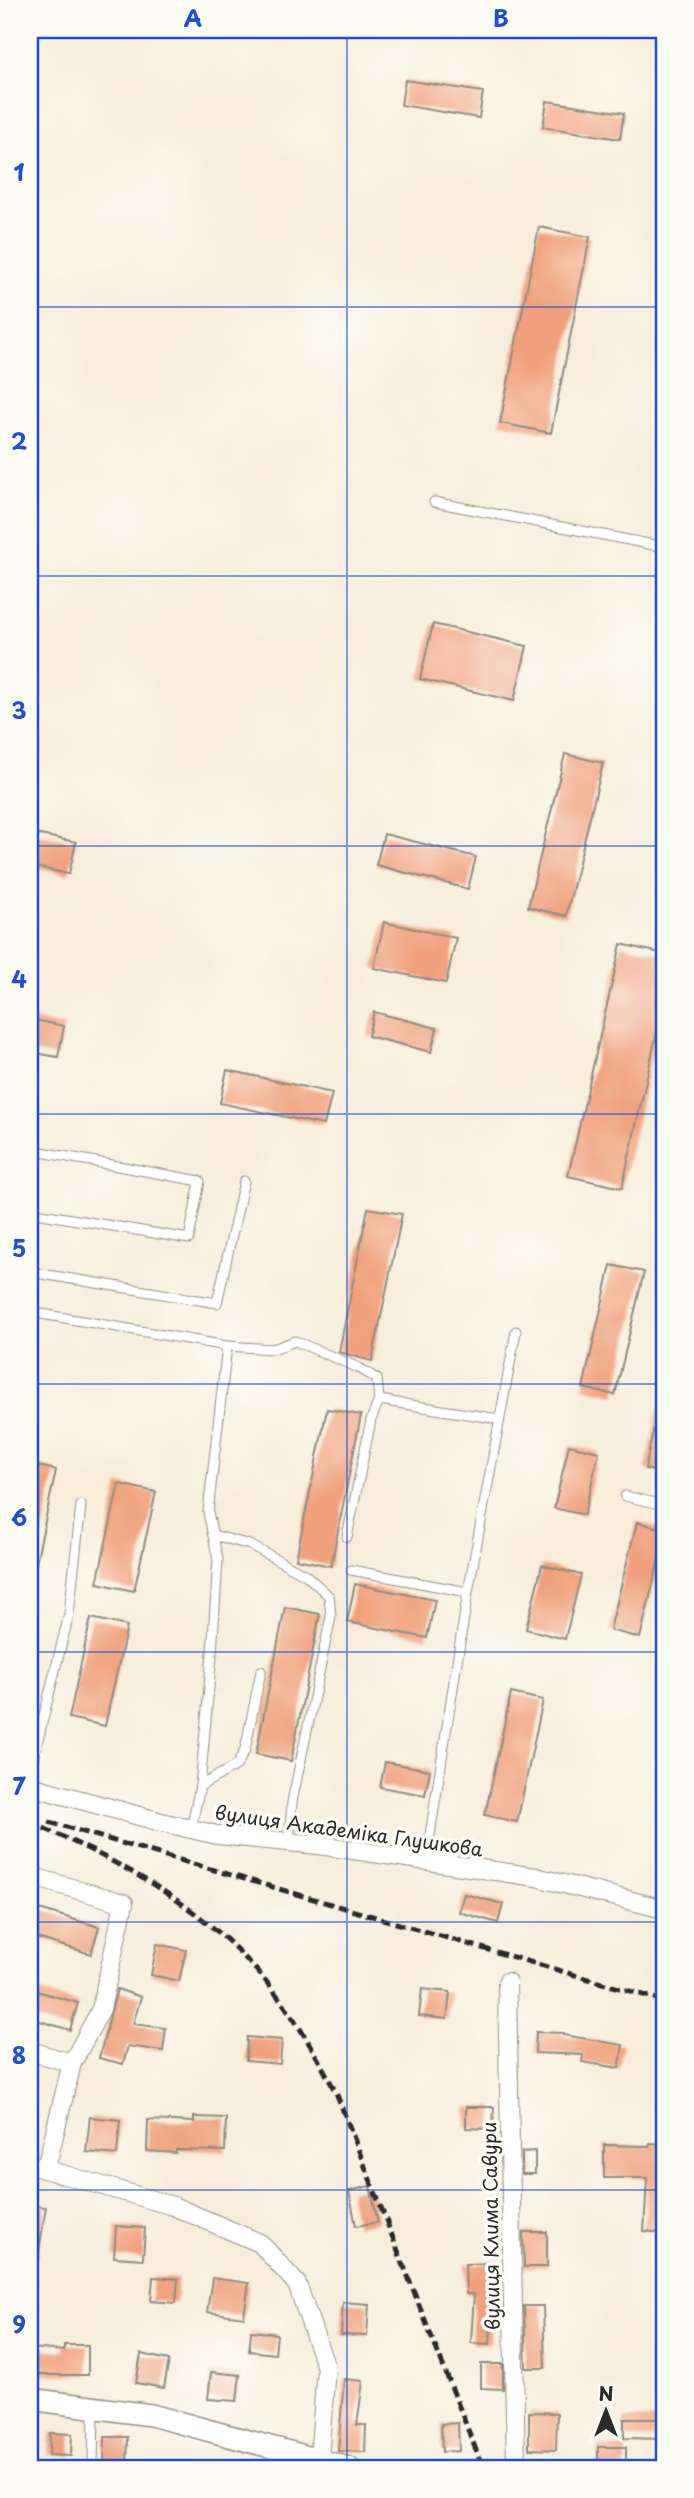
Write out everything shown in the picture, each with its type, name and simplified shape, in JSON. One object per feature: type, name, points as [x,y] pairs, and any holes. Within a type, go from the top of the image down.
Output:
[{"type":"street","name":"вулиця Академіка Глушкова","points":[[30,1786],[217,1835],[426,1860],[536,1877],[664,1909]]},
{"type":"street","points":[[30,1876],[124,1903],[101,2009],[72,2063],[38,2167],[173,2206],[260,2243],[297,2284],[326,2368],[318,2460]]},
{"type":"street","name":"вулиця Клима Савури","points":[[507,1982],[516,2468]]},
{"type":"street","points":[[30,2051],[72,2063]]},
{"type":"street","points":[[30,2399],[152,2415],[349,2468]]},
{"type":"lane","points":[[434,502],[664,547]]},
{"type":"lane","points":[[30,1150],[200,1181],[190,1239],[30,1212]]},
{"type":"lane","points":[[30,1272],[217,1303],[244,1181]]},
{"type":"lane","points":[[30,1312],[227,1346],[273,1349],[295,1341],[359,1368],[377,1379],[379,1400],[371,1420],[347,1537]]},
{"type":"lane","points":[[426,1860],[468,1592],[516,1331]]},
{"type":"lane","points":[[191,1829],[200,1786],[218,1560],[208,1512],[227,1346]]},
{"type":"lane","points":[[379,1400],[499,1419]]},
{"type":"lane","points":[[625,1496],[664,1506]]},
{"type":"lane","points":[[30,1772],[35,1728],[69,1614],[81,1505]]},
{"type":"lane","points":[[213,1535],[250,1545],[306,1575],[329,1596],[331,1616],[292,1802],[289,1842]]},
{"type":"lane","points":[[351,1570],[468,1592]]},
{"type":"lane","points":[[200,1786],[237,1765],[245,1750],[261,1671]]},
{"type":"lane","points":[[93,2468],[94,2407]]},
{"type":"building","points":[[405,80],[483,92],[479,118],[401,105]]},
{"type":"building","points":[[547,101],[624,113],[620,139],[543,127]]},
{"type":"building","points":[[539,227],[590,237],[551,433],[500,423]]},
{"type":"building","points":[[433,624],[527,646],[514,701],[420,679]]},
{"type":"building","points":[[565,754],[603,763],[566,916],[528,907]]},
{"type":"building","points":[[30,833],[76,842],[69,874],[30,866]]},
{"type":"building","points":[[384,834],[476,857],[468,889],[376,865]]},
{"type":"building","points":[[384,922],[456,938],[446,983],[374,968]]},
{"type":"building","points":[[621,944],[664,954],[664,1001],[622,1188],[568,1176]]},
{"type":"building","points":[[374,1012],[437,1028],[431,1052],[368,1036]]},
{"type":"building","points":[[30,1019],[64,1026],[58,1057],[30,1052]]},
{"type":"building","points":[[227,1070],[332,1093],[324,1125],[220,1103]]},
{"type":"building","points":[[368,1208],[402,1214],[372,1361],[339,1352]]},
{"type":"building","points":[[611,1265],[644,1272],[615,1395],[583,1388]]},
{"type":"building","points":[[658,1408],[664,1409],[664,1473],[645,1469]]},
{"type":"building","points":[[327,1409],[361,1415],[331,1566],[296,1559]]},
{"type":"building","points":[[569,1445],[599,1452],[584,1515],[554,1508]]},
{"type":"building","points":[[30,1464],[56,1470],[36,1563],[30,1563]]},
{"type":"building","points":[[119,1484],[156,1492],[134,1591],[97,1583]]},
{"type":"building","points":[[637,1522],[664,1529],[664,1539],[640,1638],[610,1630]]},
{"type":"building","points":[[542,1565],[581,1575],[565,1639],[526,1629]]},
{"type":"building","points":[[355,1584],[435,1600],[427,1638],[347,1622]]},
{"type":"building","points":[[285,1607],[320,1614],[291,1761],[256,1754]]},
{"type":"building","points":[[91,1618],[127,1626],[105,1726],[69,1718]]},
{"type":"building","points":[[511,1693],[543,1700],[517,1822],[485,1815]]},
{"type":"building","points":[[385,1762],[430,1770],[425,1795],[380,1787]]},
{"type":"building","points":[[464,1894],[503,1904],[498,1923],[459,1912]]},
{"type":"building","points":[[36,1908],[99,1927],[91,1954],[30,1936]]},
{"type":"building","points":[[157,1944],[186,1950],[179,1981],[151,1975]]},
{"type":"building","points":[[30,1989],[78,2003],[70,2030],[30,2018]]},
{"type":"building","points":[[117,1989],[141,1997],[133,2024],[166,2028],[163,2051],[128,2046],[123,2064],[99,2058]]},
{"type":"building","points":[[422,1989],[450,1992],[447,2019],[419,2016]]},
{"type":"building","points":[[536,2032],[563,2033],[623,2045],[619,2068],[582,2062],[583,2055],[535,2053]]},
{"type":"building","points":[[247,2037],[282,2040],[280,2064],[246,2061]]},
{"type":"building","points":[[466,2107],[494,2107],[493,2129],[466,2128]]},
{"type":"building","points":[[90,2117],[120,2120],[117,2155],[86,2152]]},
{"type":"building","points":[[194,2117],[226,2118],[225,2151],[147,2151],[148,2120],[194,2122]]},
{"type":"building","points":[[650,2143],[664,2144],[664,2233],[644,2231],[647,2178],[604,2178],[604,2145],[649,2146]]},
{"type":"building","points":[[535,2151],[535,2174],[522,2174],[522,2152]]},
{"type":"building","points":[[370,2186],[378,2222],[356,2226],[349,2191]]},
{"type":"building","points":[[30,2205],[46,2207],[38,2257],[30,2256]]},
{"type":"building","points":[[116,2226],[145,2228],[143,2259],[114,2257]]},
{"type":"building","points":[[523,2232],[547,2232],[547,2267],[524,2267]]},
{"type":"building","points":[[494,2263],[490,2344],[471,2343],[474,2294],[466,2294],[465,2264]]},
{"type":"building","points":[[153,2277],[178,2279],[176,2303],[151,2301]]},
{"type":"building","points":[[212,2278],[249,2283],[244,2317],[207,2312]]},
{"type":"building","points":[[343,2302],[369,2304],[367,2336],[341,2335]]},
{"type":"building","points":[[524,2306],[543,2306],[545,2368],[526,2368]]},
{"type":"building","points":[[251,2331],[277,2334],[275,2354],[249,2351]]},
{"type":"building","points":[[64,2345],[88,2345],[88,2375],[30,2375],[30,2348],[64,2351]]},
{"type":"building","points":[[141,2354],[169,2360],[164,2388],[136,2383]]},
{"type":"building","points":[[481,2364],[503,2364],[503,2389],[481,2388]]},
{"type":"building","points":[[211,2372],[240,2375],[237,2401],[208,2399]]},
{"type":"building","points":[[344,2379],[363,2381],[357,2425],[366,2425],[365,2452],[338,2451]]},
{"type":"building","points":[[529,2412],[557,2413],[556,2450],[529,2449]]},
{"type":"building","points":[[624,2419],[664,2419],[664,2439],[624,2438]]},
{"type":"building","points":[[458,2423],[459,2451],[442,2452],[441,2424]]},
{"type":"building","points":[[50,2433],[72,2434],[71,2456],[49,2455]]},
{"type":"building","points":[[105,2437],[128,2437],[127,2462],[104,2461]]},
{"type":"building","points":[[598,2447],[626,2447],[626,2468],[598,2468]]},
{"type":"railway","points":[[30,1822],[117,1864],[198,1915],[245,1958],[285,2006],[318,2058],[337,2095],[483,2468]]},
{"type":"railway","points":[[49,1822],[664,2001]]}]
